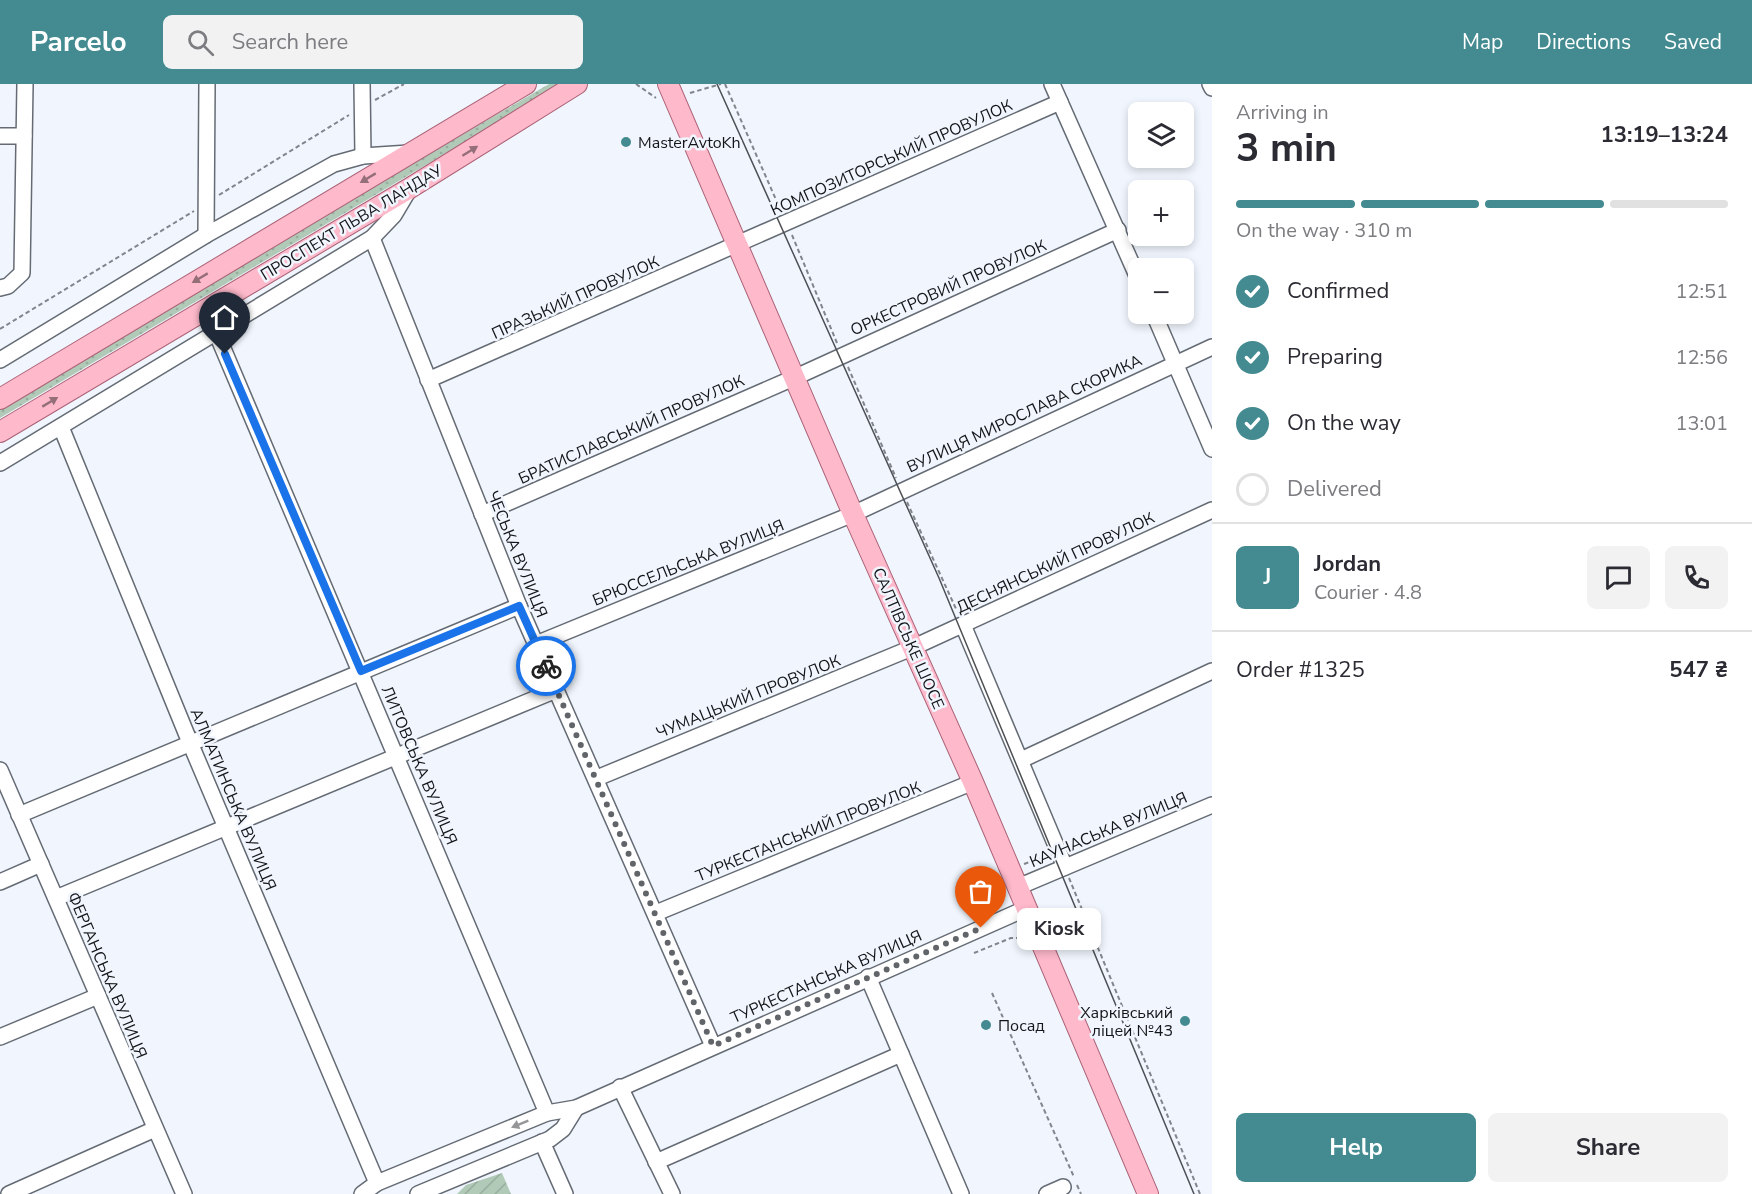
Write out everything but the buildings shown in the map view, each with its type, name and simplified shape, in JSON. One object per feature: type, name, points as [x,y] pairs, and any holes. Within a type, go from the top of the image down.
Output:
[{"type":"main road","name":"ПРОСПЕКТ ЛЬВА ЛАНДАУ","points":[[0,399],[526,84]]},
{"type":"main road","name":"ПРОСПЕКТ ЛЬВА ЛАНДАУ","points":[[0,432],[410,188],[577,84]]},
{"type":"main road","name":"САЛТІВСЬКЕ ШОСЕ","points":[[668,84],[853,514],[974,782],[1148,1194]]},
{"type":"street","points":[[0,288],[8,286],[22,273],[25,84]]},
{"type":"street","points":[[206,235],[207,84]]},
{"type":"street","points":[[362,84],[363,156]]},
{"type":"street","points":[[1052,84],[1130,258]]},
{"type":"street","name":"КОМПОЗИТОРСЬКИЙ ПРОВУЛОК","points":[[737,246],[1060,102]]},
{"type":"street","points":[[0,136],[24,136]]},
{"type":"street","points":[[0,360],[206,235],[334,164],[363,156],[409,153]]},
{"type":"street","points":[[0,463],[372,238],[394,215],[410,188]]},
{"type":"street","name":"ОРКЕСТРОВИЙ ПРОВУЛОК","points":[[794,377],[1118,230]]},
{"type":"street","name":"ЧЕСЬКА ВУЛИЦЯ","points":[[372,238],[519,606],[597,778],[713,1046]]},
{"type":"street","name":"ПРАЗЬКИЙ ПРОВУЛОК","points":[[428,381],[737,246]]},
{"type":"street","points":[[1158,324],[1212,449]]},
{"type":"street","name":"ЛИТОВСЬКА ВУЛИЦЯ","points":[[216,332],[548,1113]]},
{"type":"street","name":"ВУЛИЦЯ МИРОСЛАВА СКОРИКА","points":[[853,514],[1212,347]]},
{"type":"street","name":"БРАТИСЛАВСЬКИЙ ПРОВУЛОК","points":[[482,514],[794,377]]},
{"type":"street","name":"АЛМАТИНСЬКА ВУЛИЦЯ","points":[[61,427],[191,745],[377,1183]]},
{"type":"street","name":"ДЕСНЯНСЬКИЙ ПРОВУЛОК","points":[[914,647],[1212,510]]},
{"type":"street","name":"БРЮССЕЛЬСЬКА ВУЛИЦЯ","points":[[536,644],[853,514]]},
{"type":"street","points":[[19,815],[519,606]]},
{"type":"street","points":[[963,625],[1065,867]]},
{"type":"street","name":"ЧУМАЦЬКИЙ ПРОВУЛОК","points":[[597,778],[914,647]]},
{"type":"street","points":[[1021,760],[1212,671]]},
{"type":"street","points":[[56,898],[556,690]]},
{"type":"street","name":"ФЕРГАНСЬКА ВУЛИЦЯ","points":[[0,770],[184,1194]]},
{"type":"street","name":"ТУРКЕСТАНСЬКИЙ ПРОВУЛОК","points":[[656,913],[974,782]]},
{"type":"street","name":"КАУНАСЬКА ВУЛИЦЯ","points":[[1018,887],[1212,805]]},
{"type":"street","points":[[0,882],[41,864]]},
{"type":"street","name":"ТУРКЕСТАНСЬКА ВУЛИЦЯ","points":[[362,1194],[377,1183],[548,1113],[576,1108],[1027,908]]},
{"type":"street","points":[[868,977],[961,1194]]},
{"type":"street","points":[[0,1037],[98,996]]},
{"type":"street","points":[[656,1162],[902,1054]]},
{"type":"street","points":[[620,1087],[672,1194]]},
{"type":"street","name":"ТУРКЕСТАНСЬКА ВУЛИЦЯ","points":[[418,1194],[453,1187],[542,1142],[563,1129],[576,1108]]},
{"type":"street","points":[[9,1194],[155,1129]]},
{"type":"street","points":[[542,1142],[565,1194]]},
{"type":"street","points":[[1047,1194],[1063,1187]]},
{"type":"path","points":[[636,84],[663,103]]},
{"type":"path","points":[[688,94],[721,84]]},
{"type":"path","points":[[725,84],[963,625]]},
{"type":"path","points":[[1024,864],[1058,852]]},
{"type":"path","points":[[1065,867],[1200,1194]]},
{"type":"path","points":[[1050,928],[1084,915]]},
{"type":"path","points":[[974,953],[1011,938],[1026,938]]},
{"type":"path","points":[[992,993],[1081,1194]]},
{"type":"green space","points":[[549,84],[562,84],[0,418],[0,410],[213,281]]},
{"type":"green space","points":[[502,1173],[511,1194],[457,1194],[466,1185]]},
{"type":"tram line","points":[[717,84],[939,578],[1194,1194]]},
{"type":"way so far","points":[[546,666],[713,1046],[981,928]]},
{"type":"place","name":"MasterAvtoKh","points":[[626,142]]},
{"type":"place","name":"Kiosk","points":[[981,928]]},
{"type":"place","name":"Харківський ліцей №43","points":[[1185,1021]]},
{"type":"place","name":"Посад","points":[[986,1025]]},
{"type":"route","points":[[225,354],[361,671],[519,606],[546,666]]}]
